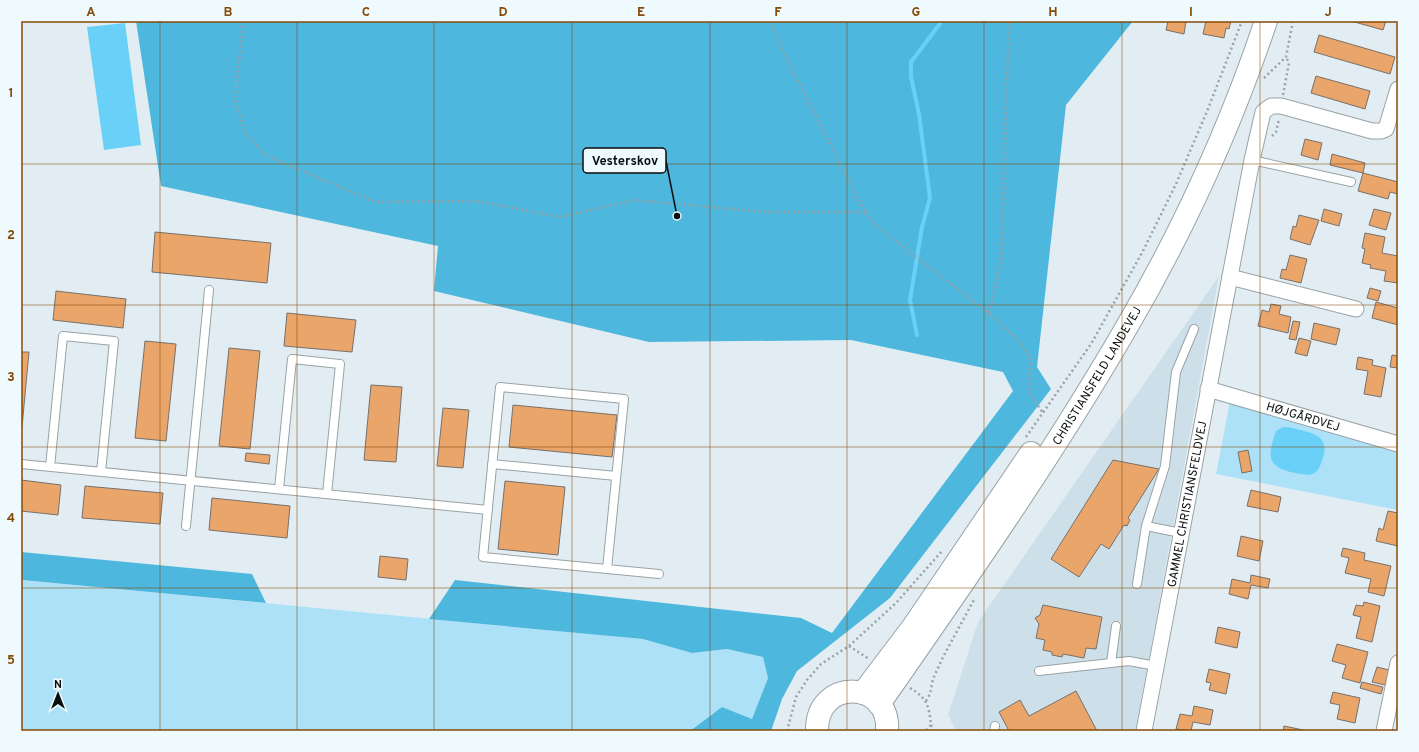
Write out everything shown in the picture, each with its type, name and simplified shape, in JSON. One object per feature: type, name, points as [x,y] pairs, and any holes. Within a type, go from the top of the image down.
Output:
[{"type":"main road","name":"CHRISTIANSFELD LANDEVEJ","points":[[871,699],[913,626],[1082,376],[1125,303],[1178,200],[1217,112],[1253,21]]},
{"type":"main road","name":"CHRISTIANSFELD LANDEVEJ","points":[[871,699],[1027,488],[1125,330],[1186,214],[1230,118],[1266,21]]},
{"type":"main road","points":[[817,731],[820,710],[829,699],[842,692],[871,699],[886,716],[887,731]]},
{"type":"street","name":"GAMMEL CHRISTIANSFELDVEJ","points":[[1144,731],[1252,160],[1263,112],[1271,106],[1281,106],[1372,131],[1381,131],[1386,129],[1397,95]]},
{"type":"street","points":[[1230,277],[1356,309]]},
{"type":"street","name":"HØJGÅRDVEJ","points":[[1208,389],[1398,444]]},
{"type":"street","points":[[1384,731],[1398,663]]},
{"type":"lane","points":[[1252,160],[1351,182]]},
{"type":"lane","points":[[186,526],[209,290]]},
{"type":"lane","points":[[1136,584],[1146,526],[1165,466],[1176,372],[1194,329]]},
{"type":"lane","points":[[50,467],[63,336],[114,341],[101,472]]},
{"type":"lane","points":[[279,489],[292,359],[306,360],[340,364],[327,494]]},
{"type":"lane","points":[[607,569],[624,399],[500,386],[483,557],[607,569],[659,574]]},
{"type":"lane","points":[[21,464],[488,510]]},
{"type":"lane","points":[[492,464],[616,476]]},
{"type":"lane","points":[[1146,526],[1181,533]]},
{"type":"lane","points":[[1111,663],[1116,626]]},
{"type":"lane","points":[[1038,672],[1129,660],[1156,666]]},
{"type":"path","points":[[243,21],[235,100],[245,134],[267,156],[375,202],[476,201],[560,217],[634,200],[765,212],[865,212]]},
{"type":"path","points":[[770,21],[786,58],[865,212],[876,226],[989,313],[1020,342],[1030,359],[1030,393],[1043,413]]},
{"type":"path","points":[[989,313],[1001,264],[1009,21]]},
{"type":"path","points":[[1026,438],[1091,344],[1143,251],[1176,184],[1208,110],[1242,21]]},
{"type":"path","points":[[787,731],[796,697],[807,680],[821,664],[849,646],[896,603],[944,550]]},
{"type":"path","points":[[926,701],[930,694],[933,679],[954,637]]},
{"type":"path","points":[[849,646],[873,661]]},
{"type":"path","points":[[906,685],[926,701],[933,731]]},
{"type":"path","points":[[926,731],[931,725]]},
{"type":"shaded area","points":[[136,21],[1133,21],[1066,105],[1037,367],[1051,389],[890,598],[797,671],[782,699],[771,731],[690,731],[722,707],[752,719],[768,678],[763,657],[727,649],[692,653],[643,639],[429,619],[455,580],[801,618],[832,633],[1013,391],[1003,372],[851,340],[649,342],[434,291],[438,246],[161,186]]},
{"type":"shaded area","points":[[125,23],[141,145],[104,150],[87,27]]},
{"type":"shaded area","points":[[1219,276],[1136,728],[1142,731],[956,731],[948,715],[978,622]]},
{"type":"shaded area","points":[[1230,401],[1398,450],[1398,510],[1216,474]]},
{"type":"shaded area","points":[[1283,427],[1294,428],[1314,434],[1321,439],[1324,452],[1323,458],[1316,472],[1308,475],[1295,473],[1278,467],[1271,459],[1271,447],[1276,431]]},
{"type":"shaded area","points":[[21,552],[252,574],[266,603],[22,580],[21,582]]},
{"type":"shaded area","points":[[21,580],[643,639],[692,653],[727,649],[763,657],[768,678],[752,719],[722,707],[690,731],[21,731]]},
{"type":"building","points":[[1168,21],[1186,21],[1184,34],[1166,30]]},
{"type":"building","points":[[1206,21],[1231,21],[1229,29],[1226,28],[1224,38],[1203,34]]},
{"type":"building","points":[[1351,21],[1386,21],[1383,30]]},
{"type":"building","points":[[1319,35],[1395,57],[1390,74],[1314,52]]},
{"type":"building","points":[[1316,76],[1370,91],[1365,109],[1311,93]]},
{"type":"building","points":[[1305,139],[1322,143],[1318,160],[1301,155]]},
{"type":"building","points":[[1332,154],[1365,163],[1363,173],[1330,165]]},
{"type":"building","points":[[1363,173],[1398,182],[1398,194],[1390,192],[1388,199],[1358,191]]},
{"type":"building","points":[[1324,209],[1342,214],[1339,226],[1321,221]]},
{"type":"building","points":[[1374,209],[1391,213],[1386,230],[1369,225]]},
{"type":"building","points":[[1299,215],[1319,220],[1310,245],[1290,239],[1293,226],[1296,227]]},
{"type":"building","points":[[155,232],[271,243],[267,283],[152,272]]},
{"type":"building","points":[[1365,233],[1385,237],[1382,253],[1398,256],[1398,283],[1384,281],[1386,271],[1370,268],[1371,265],[1362,263],[1365,249],[1362,248]]},
{"type":"building","points":[[1290,255],[1307,259],[1301,283],[1280,278],[1282,269],[1286,270]]},
{"type":"building","points":[[1370,288],[1381,291],[1378,301],[1367,298]]},
{"type":"building","points":[[56,291],[126,299],[123,328],[53,320]]},
{"type":"building","points":[[1376,302],[1398,308],[1398,325],[1372,318]]},
{"type":"building","points":[[1271,304],[1281,306],[1279,314],[1291,317],[1288,333],[1258,326],[1262,310],[1269,312]]},
{"type":"building","points":[[287,313],[356,320],[352,352],[284,346]]},
{"type":"building","points":[[1293,321],[1300,322],[1296,340],[1289,339]]},
{"type":"building","points":[[1314,323],[1340,329],[1336,345],[1311,339]]},
{"type":"building","points":[[1299,338],[1311,341],[1307,356],[1295,353]]},
{"type":"building","points":[[145,341],[176,344],[166,441],[135,438]]},
{"type":"building","points":[[229,348],[260,351],[250,449],[219,446]]},
{"type":"building","points":[[21,352],[29,352],[22,427],[21,427]]},
{"type":"building","points":[[1392,355],[1398,356],[1398,368],[1390,367]]},
{"type":"building","points":[[1358,357],[1373,360],[1372,365],[1386,368],[1381,397],[1364,394],[1368,371],[1356,369]]},
{"type":"building","points":[[371,385],[402,387],[396,462],[364,460]]},
{"type":"building","points":[[513,405],[617,415],[612,457],[509,447]]},
{"type":"building","points":[[443,408],[469,410],[463,468],[437,466]]},
{"type":"building","points":[[1248,450],[1252,471],[1242,473],[1238,452]]},
{"type":"building","points":[[246,453],[270,455],[269,464],[245,461]]},
{"type":"building","points":[[1113,460],[1159,469],[1128,518],[1130,520],[1127,526],[1124,525],[1109,549],[1101,544],[1079,577],[1051,559]]},
{"type":"building","points":[[21,480],[61,485],[58,515],[21,511]]},
{"type":"building","points":[[505,481],[565,487],[558,555],[498,549]]},
{"type":"building","points":[[85,486],[163,493],[160,524],[82,518]]},
{"type":"building","points":[[1251,490],[1281,497],[1278,512],[1247,506]]},
{"type":"building","points":[[212,498],[290,506],[287,538],[209,530]]},
{"type":"building","points":[[1388,511],[1398,513],[1398,546],[1376,541],[1379,528],[1383,530]]},
{"type":"building","points":[[1241,536],[1263,541],[1259,561],[1237,556]]},
{"type":"building","points":[[1343,548],[1365,553],[1364,560],[1391,566],[1384,596],[1368,592],[1371,579],[1345,573],[1349,558],[1341,556]]},
{"type":"building","points":[[380,556],[408,559],[406,580],[378,577]]},
{"type":"building","points":[[1251,575],[1270,579],[1268,588],[1251,585],[1248,599],[1229,594],[1232,579],[1250,583]]},
{"type":"building","points":[[1364,602],[1380,606],[1372,642],[1356,638],[1361,617],[1353,615],[1356,605],[1363,606]]},
{"type":"building","points":[[1043,605],[1102,617],[1096,649],[1086,648],[1084,658],[1063,654],[1062,657],[1052,655],[1052,652],[1043,650],[1045,640],[1036,638],[1039,624],[1035,618],[1040,615]]},
{"type":"building","points":[[1218,627],[1240,632],[1237,648],[1215,643]]},
{"type":"building","points":[[1337,644],[1368,652],[1360,683],[1342,678],[1346,665],[1332,661]]},
{"type":"building","points":[[1377,667],[1389,670],[1385,685],[1372,682]]},
{"type":"building","points":[[1209,669],[1230,674],[1226,694],[1209,690],[1211,683],[1206,682]]},
{"type":"building","points":[[1362,682],[1383,687],[1381,694],[1360,688]]},
{"type":"building","points":[[1076,691],[1097,731],[1009,731],[999,712],[1020,700],[1029,716]]},
{"type":"building","points":[[1333,692],[1360,698],[1355,723],[1337,719],[1340,705],[1330,703]]},
{"type":"building","points":[[1194,706],[1213,710],[1210,725],[1193,722],[1191,731],[1176,729],[1180,714],[1192,716]]},
{"type":"building","points":[[1284,726],[1308,731],[1283,731]]},
{"type":"waterway","points":[[917,335],[910,300],[922,227],[930,198],[919,114],[911,77],[911,62],[942,21]]},
{"type":"place","name":"Vesterskov","points":[[677,216]]}]
